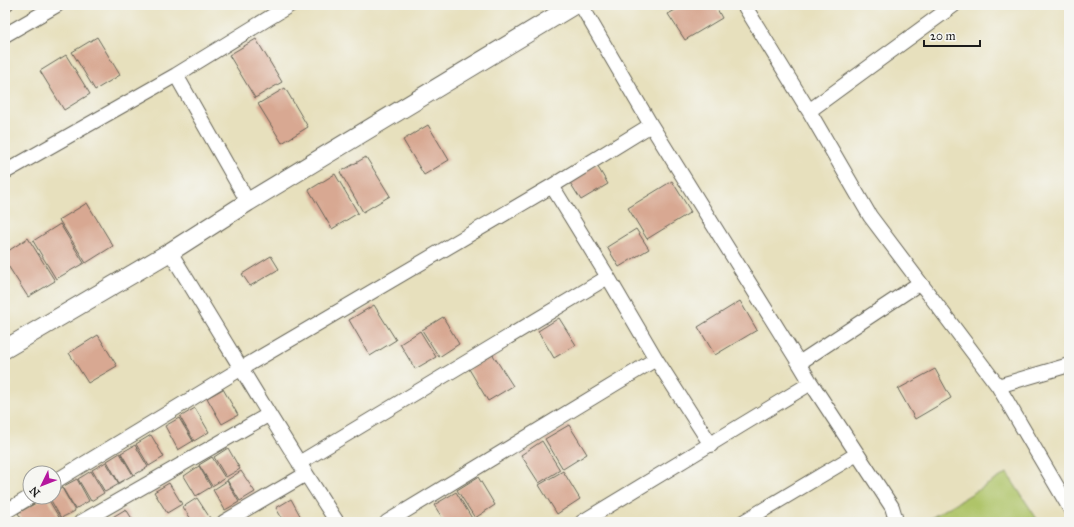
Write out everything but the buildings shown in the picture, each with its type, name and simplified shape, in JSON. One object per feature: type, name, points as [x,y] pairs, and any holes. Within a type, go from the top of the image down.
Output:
[{"type":"street","points":[[5,35],[57,5]]},
{"type":"street","points":[[5,172],[176,75],[290,5]]},
{"type":"street","points":[[5,349],[170,252],[248,202],[574,5]]},
{"type":"street","points":[[581,5],[651,125],[798,363],[892,507],[895,517],[892,522]]},
{"type":"street","points":[[744,5],[809,111],[870,216],[998,386],[1069,507]]},
{"type":"street","points":[[809,111],[954,5]]},
{"type":"street","points":[[176,75],[248,202]]},
{"type":"street","points":[[62,477],[242,368],[552,186],[651,125]]},
{"type":"street","points":[[552,186],[656,359],[711,445]]},
{"type":"street","points":[[170,252],[242,368],[268,416],[337,522]]},
{"type":"street","points":[[224,522],[302,469],[608,277]]},
{"type":"street","points":[[798,363],[920,283]]},
{"type":"street","points":[[387,522],[656,359]]},
{"type":"street","points":[[998,386],[1069,365]]},
{"type":"street","points":[[582,522],[811,383]]},
{"type":"street","points":[[81,522],[268,416]]},
{"type":"street","points":[[743,522],[857,454]]},
{"type":"street","points":[[5,512],[22,502]]},
{"type":"green space","points":[[1007,473],[1039,522],[924,522]]}]
